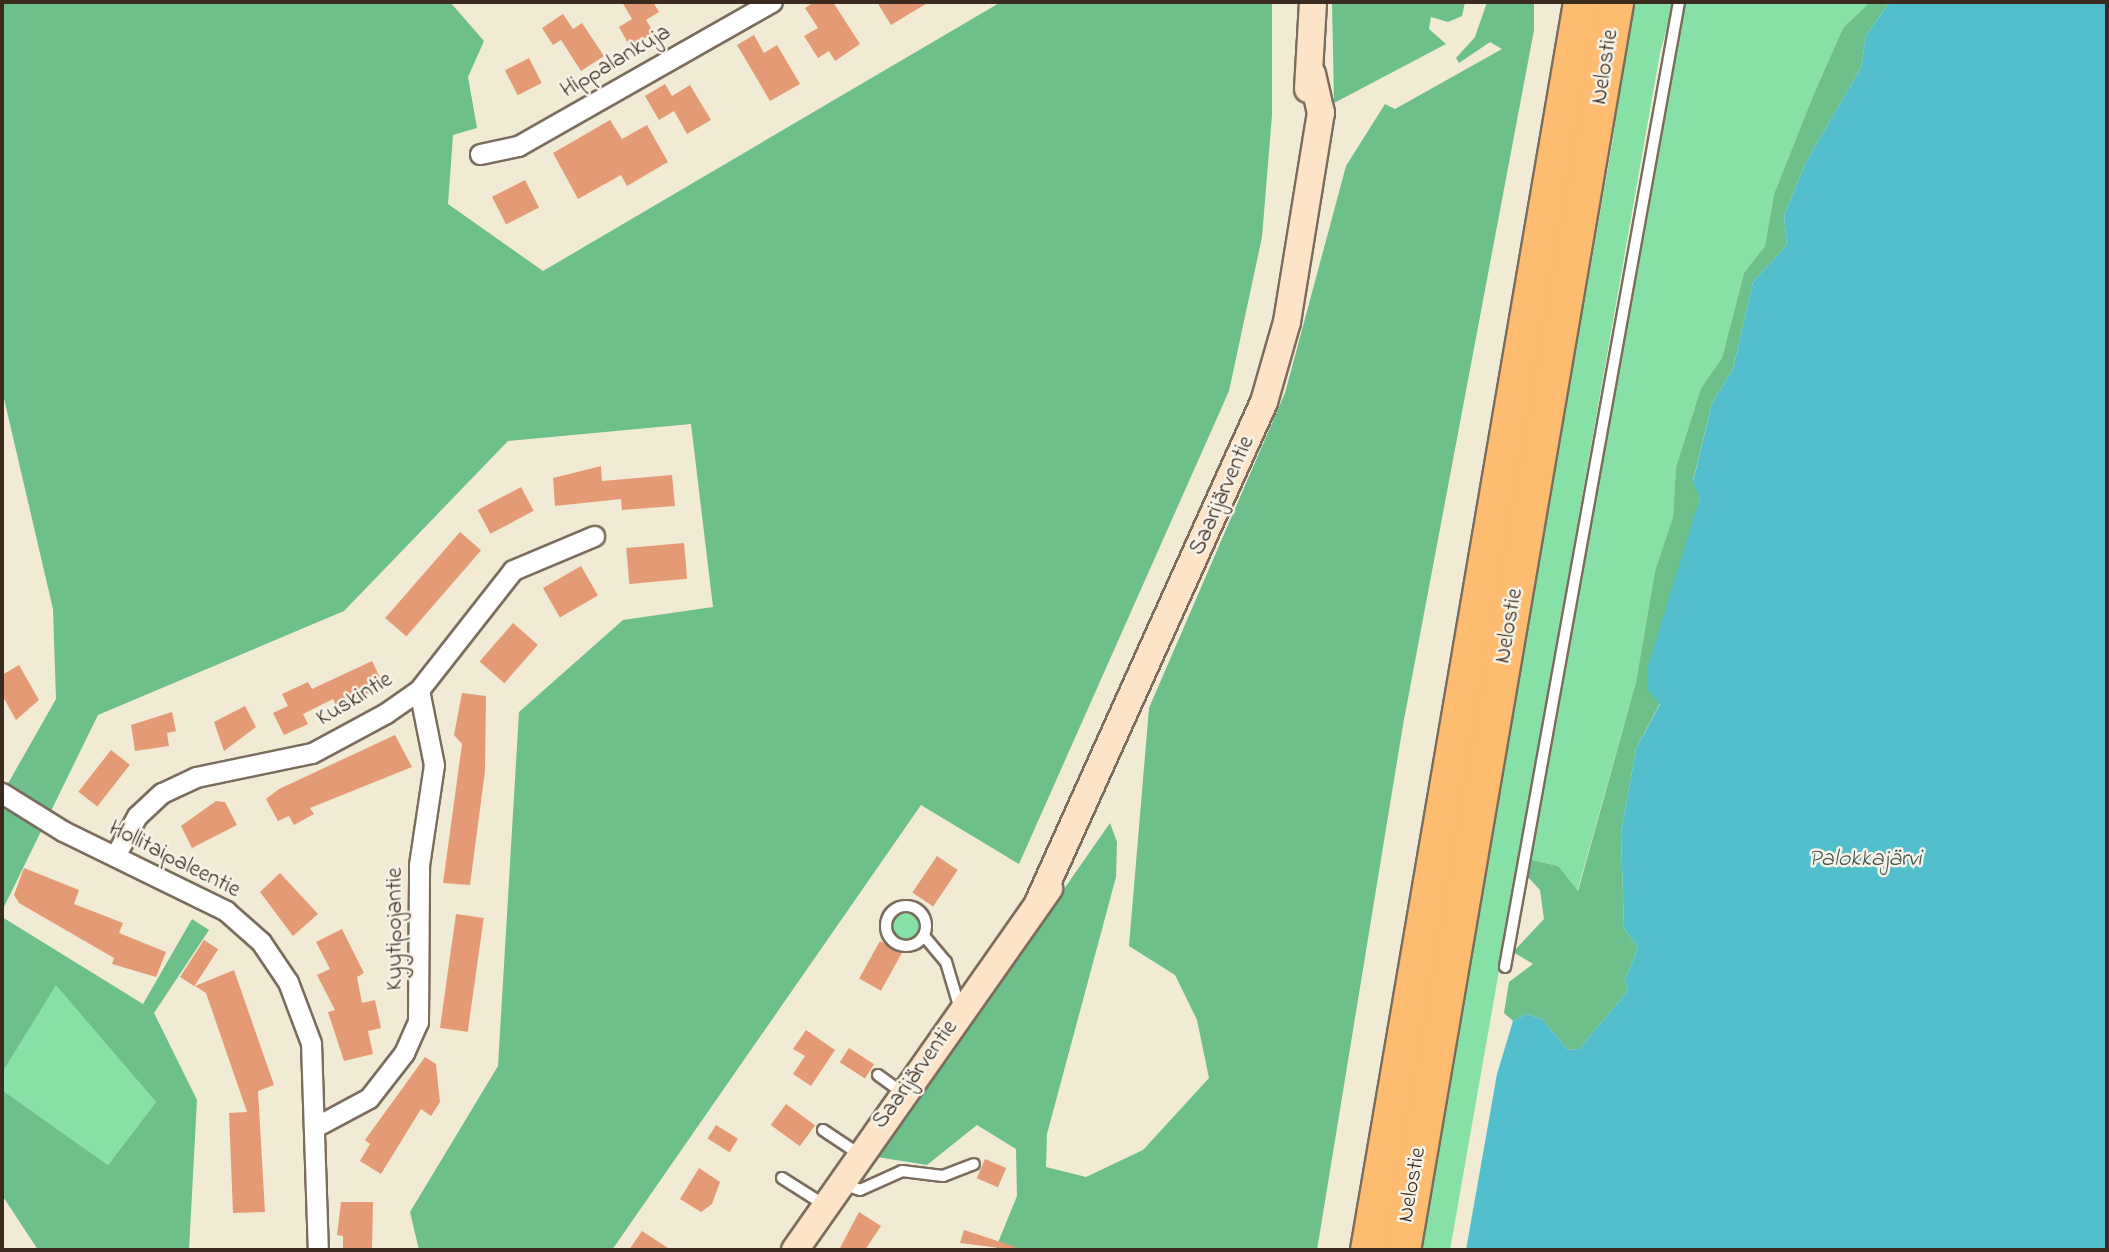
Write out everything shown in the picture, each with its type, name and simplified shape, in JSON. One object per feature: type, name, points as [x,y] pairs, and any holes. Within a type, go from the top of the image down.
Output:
[{"type":"highway","name":"Nelostie","points":[[1368,1250],[1581,2]]},
{"type":"highway","name":"Nelostie","points":[[1402,1250],[1615,2]]},
{"type":"main road","name":"Saarijärventie","points":[[796,1250],[823,1204],[1039,901],[1078,820],[1264,402],[1287,323],[1311,155],[1303,112],[1312,74],[1313,2]]},
{"type":"street","name":"Hippalankuja","points":[[480,154],[518,146],[772,2]]},
{"type":"street","name":"Kuskintie","points":[[116,856],[136,816],[162,793],[196,777],[312,753],[419,690],[513,570],[594,536]]},
{"type":"street","name":"Kyytipojantie","points":[[317,1126],[369,1098],[404,1053],[418,1022],[419,865],[434,765],[419,690]]},
{"type":"street","name":"Hollitaipaleentie","points":[[2,793],[116,856],[226,911],[261,942],[302,1012],[315,1066],[318,1250]]},
{"type":"lane","points":[[1505,967],[1679,2]]},
{"type":"lane","points":[[924,936],[900,945],[887,932],[887,918],[912,906],[925,918],[924,936],[946,962],[961,1012]]},
{"type":"lane","points":[[878,1075],[903,1093]]},
{"type":"lane","points":[[823,1130],[859,1154]]},
{"type":"lane","points":[[838,1183],[860,1189],[902,1171],[943,1176],[974,1164]]},
{"type":"lane","points":[[782,1178],[823,1204]]},
{"type":"green space","points":[[2,2],[450,2],[484,41],[468,77],[477,128],[453,135],[448,204],[543,271],[1001,2],[1272,2],[1272,115],[1262,237],[1229,391],[1019,864],[921,805],[612,1250],[419,1250],[410,1212],[498,1066],[519,712],[623,620],[713,607],[691,424],[508,441],[344,611],[98,715],[2,911],[2,794],[56,699],[53,609],[2,390]]},
{"type":"green space","points":[[1332,2],[1465,2],[1462,16],[1448,22],[1431,17],[1429,29],[1446,44],[1334,103]]},
{"type":"green space","points":[[1487,2],[1534,2],[1534,30],[1403,725],[1317,1250],[995,1250],[1017,1196],[1016,1149],[977,1125],[927,1165],[877,1157],[1110,823],[1117,842],[1116,877],[1047,1134],[1046,1167],[1086,1177],[1143,1150],[1209,1078],[1197,1020],[1175,975],[1129,946],[1149,708],[1285,393],[1346,166],[1385,104],[1395,109],[1502,49],[1490,42],[1459,63],[1456,58],[1475,37]]},
{"type":"green space","points":[[1631,2],[1674,2],[1660,53],[1450,1250],[1419,1250],[1613,139]]},
{"type":"green space","points":[[1685,2],[1870,2],[1843,28],[1813,96],[1774,194],[1765,246],[1744,273],[1722,358],[1701,388],[1676,467],[1673,517],[1655,571],[1636,682],[1577,892],[1558,866],[1528,859]]},
{"type":"green space","points":[[1870,2],[1890,2],[1866,35],[1861,68],[1806,162],[1784,216],[1787,245],[1753,282],[1733,369],[1712,403],[1693,481],[1700,497],[1660,703],[1636,749],[1621,833],[1624,928],[1638,948],[1625,980],[1628,991],[1579,1049],[1568,1050],[1542,1019],[1527,1014],[1513,1021],[1504,1013],[1509,982],[1533,964],[1513,952],[1544,919],[1540,890],[1528,877],[1532,860],[1558,866],[1578,891],[1636,682],[1655,571],[1673,517],[1676,467],[1701,388],[1722,358],[1744,273],[1765,246],[1774,194],[1813,96],[1843,28]]},
{"type":"green space","points":[[906,913],[915,917],[919,926],[915,935],[906,939],[897,935],[893,926],[897,917]]},
{"type":"green space","points":[[2,917],[143,1004],[192,919],[209,930],[154,1013],[197,1100],[189,1250],[38,1250],[2,1195],[2,1090],[108,1165],[156,1102],[56,985],[2,1073]]},
{"type":"green space","points":[[56,984],[156,1102],[108,1165],[2,1090],[2,1073]]},
{"type":"water","name":"Palokkajärvi","points":[[1890,2],[2107,2],[2107,1250],[1466,1250],[1497,1074],[1513,1021],[1527,1014],[1542,1019],[1568,1050],[1579,1049],[1628,991],[1625,980],[1638,948],[1624,928],[1621,833],[1636,749],[1660,704],[1647,689],[1648,666],[1700,498],[1693,482],[1712,403],[1733,369],[1753,282],[1787,245],[1784,216],[1806,162],[1861,68],[1866,35]]},
{"type":"building","points":[[622,2],[653,2],[659,12],[646,20],[654,33],[630,47],[619,27],[632,19]]},
{"type":"building","points":[[814,2],[833,2],[860,44],[835,61],[829,51],[818,58],[804,36],[818,28],[805,8]]},
{"type":"building","points":[[877,2],[929,2],[891,25]]},
{"type":"building","points":[[563,14],[573,29],[582,23],[604,56],[581,71],[561,40],[553,45],[542,28]]},
{"type":"building","points":[[754,35],[764,53],[777,45],[800,84],[770,101],[737,45]]},
{"type":"building","points":[[529,58],[542,83],[518,95],[505,70]]},
{"type":"building","points":[[665,84],[672,96],[690,85],[711,120],[687,134],[674,111],[659,120],[645,96]]},
{"type":"building","points":[[610,120],[622,139],[647,125],[668,162],[627,186],[621,175],[578,199],[553,153]]},
{"type":"building","points":[[525,180],[539,208],[506,224],[492,197]]},
{"type":"building","points":[[601,466],[602,481],[672,475],[675,506],[622,510],[621,499],[555,506],[553,478]]},
{"type":"building","points":[[521,487],[534,511],[490,534],[478,510]]},
{"type":"building","points":[[460,532],[481,550],[406,636],[385,618]]},
{"type":"building","points":[[684,543],[687,579],[629,584],[626,548]]},
{"type":"building","points":[[581,566],[598,595],[560,617],[543,588]]},
{"type":"building","points":[[513,623],[538,645],[504,683],[480,661]]},
{"type":"building","points":[[372,661],[384,686],[337,708],[333,699],[303,714],[308,724],[284,735],[273,713],[288,706],[282,694],[308,682],[312,689]]},
{"type":"building","points":[[19,665],[39,700],[16,720],[2,695],[2,675]]},
{"type":"building","points":[[462,693],[486,696],[485,771],[470,885],[443,883],[462,744],[454,735]]},
{"type":"building","points":[[245,706],[256,727],[224,751],[214,722]]},
{"type":"building","points":[[172,712],[176,731],[167,733],[169,746],[135,751],[131,725]]},
{"type":"building","points":[[395,735],[412,767],[310,808],[314,814],[294,825],[289,816],[278,821],[266,799],[279,789]]},
{"type":"building","points":[[111,750],[130,765],[97,807],[78,792]]},
{"type":"building","points":[[216,801],[225,802],[237,825],[192,848],[181,826]]},
{"type":"building","points":[[937,856],[958,870],[933,906],[912,892]]},
{"type":"building","points":[[24,868],[79,890],[74,904],[123,923],[119,933],[166,952],[156,977],[112,964],[114,958],[19,903],[14,895]]},
{"type":"building","points":[[280,873],[318,914],[293,936],[260,892]]},
{"type":"building","points":[[456,914],[484,918],[468,1032],[440,1028]]},
{"type":"building","points":[[342,929],[364,973],[357,977],[362,1003],[375,1000],[381,1028],[368,1031],[373,1054],[344,1061],[328,1012],[335,1010],[317,975],[330,969],[316,942]]},
{"type":"building","points":[[204,940],[218,949],[194,986],[180,977]]},
{"type":"building","points":[[880,941],[902,953],[881,991],[859,979]]},
{"type":"building","points":[[234,970],[274,1085],[258,1091],[265,1212],[233,1213],[229,1113],[247,1112],[206,993],[195,986]]},
{"type":"building","points":[[806,1030],[835,1050],[811,1086],[793,1074],[805,1056],[793,1049]]},
{"type":"building","points":[[849,1048],[874,1064],[865,1079],[840,1062]]},
{"type":"building","points":[[425,1057],[436,1064],[440,1102],[431,1116],[421,1109],[381,1174],[360,1161],[370,1144],[365,1140]]},
{"type":"building","points":[[786,1104],[815,1125],[800,1146],[771,1125]]},
{"type":"building","points":[[716,1125],[738,1139],[730,1152],[708,1139]]},
{"type":"building","points":[[985,1159],[1006,1168],[998,1187],[977,1178]]},
{"type":"building","points":[[699,1168],[720,1182],[712,1204],[701,1212],[680,1199]]},
{"type":"building","points":[[341,1202],[373,1202],[372,1249],[343,1249],[343,1236],[337,1235]]},
{"type":"building","points":[[859,1212],[881,1226],[865,1250],[839,1250]]},
{"type":"building","points":[[964,1230],[1016,1247],[1016,1250],[960,1243]]},
{"type":"building","points":[[642,1231],[671,1250],[629,1250]]}]
